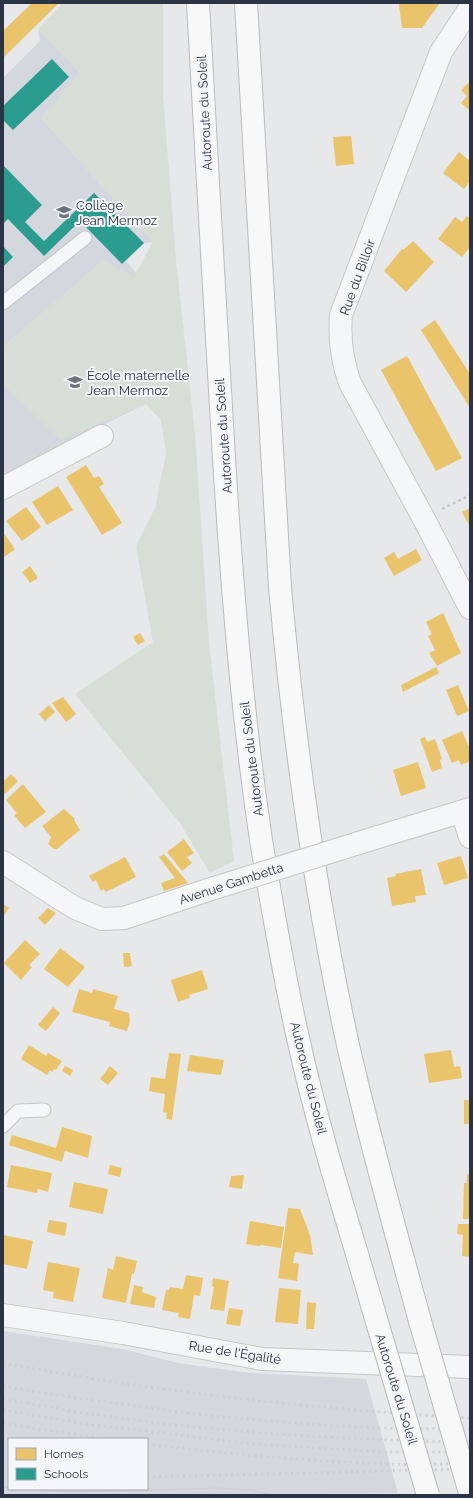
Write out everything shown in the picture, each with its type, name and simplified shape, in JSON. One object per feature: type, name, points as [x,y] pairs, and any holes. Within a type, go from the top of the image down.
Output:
[{"type":"highway","name":"Autoroute du Soleil","points":[[198,3],[220,399],[231,563],[251,762],[262,840],[276,925],[298,1038],[329,1159],[428,1495]]},
{"type":"highway","points":[[246,3],[280,588],[300,774],[323,916],[348,1043],[370,1136],[420,1321],[470,1493]]},
{"type":"street","name":"Rue du Billoir","points":[[470,8],[441,52],[342,316],[340,333],[345,368],[350,383],[424,519],[470,608]]},
{"type":"street","points":[[3,488],[102,436]]},
{"type":"street","points":[[466,811],[470,837]]},
{"type":"street","name":"Avenue Gambetta","points":[[3,862],[75,908],[102,919],[124,918],[208,890],[466,811]]},
{"type":"street","name":"Rue de l'Égalité","points":[[3,1315],[123,1333],[262,1359],[470,1367]]},
{"type":"lane","points":[[3,303],[85,238]]},
{"type":"lane","points":[[3,1126],[18,1112],[44,1110]]},
{"type":"path","points":[[424,519],[470,495]]},
{"type":"shaded area","points":[[63,3],[163,3],[163,95],[176,260],[195,434],[209,643],[234,861],[210,873],[180,823],[75,694],[153,642],[136,546],[155,508],[166,453],[161,420],[146,404],[61,440],[3,385],[3,346],[103,260],[134,277],[153,242],[41,118],[80,73],[38,29]]},
{"type":"shaded area","points":[[38,29],[80,73],[41,118],[153,242],[144,243],[126,261],[147,286],[146,404],[3,474],[3,78],[40,41]]},
{"type":"shaded area","points":[[3,1331],[122,1349],[178,1363],[221,1369],[252,1373],[366,1379],[398,1493],[3,1495]]},
{"type":"building: Homes","points":[[32,3],[59,3],[3,58],[3,31]]},
{"type":"building: Homes","points":[[401,3],[440,3],[422,28],[402,28],[399,5]]},
{"type":"building: Homes","points":[[470,81],[470,111],[461,103],[467,96],[461,90]]},
{"type":"building: Homes","points":[[351,136],[354,164],[336,166],[333,137]]},
{"type":"building: Homes","points":[[459,152],[470,161],[470,181],[464,189],[443,173]]},
{"type":"building: Homes","points":[[467,216],[470,218],[470,247],[462,257],[438,239],[455,217],[462,222]]},
{"type":"building: Homes","points":[[413,241],[434,262],[406,292],[384,271],[402,249],[403,250]]},
{"type":"building: Homes","points":[[435,320],[470,374],[470,408],[421,330]]},
{"type":"building: Homes","points":[[407,356],[462,458],[436,471],[381,370]]},
{"type":"building: Homes","points":[[86,465],[94,478],[99,476],[104,484],[99,487],[122,523],[102,535],[66,477]]},
{"type":"building: Homes","points":[[58,486],[73,510],[47,525],[32,502]]},
{"type":"building: Homes","points":[[26,507],[41,527],[22,541],[6,521]]},
{"type":"building: Homes","points":[[470,508],[470,527],[462,512]]},
{"type":"building: Homes","points":[[3,532],[15,549],[3,558]]},
{"type":"building: Homes","points":[[416,549],[422,560],[394,576],[384,558],[394,552],[398,559]]},
{"type":"building: Homes","points":[[30,566],[38,578],[30,583],[22,572]]},
{"type":"building: Homes","points":[[443,613],[461,653],[437,666],[429,653],[435,650],[428,636],[432,634],[426,622]]},
{"type":"building: Homes","points":[[140,633],[145,641],[138,645],[133,637]]},
{"type":"building: Homes","points":[[436,667],[439,673],[403,692],[401,685]]},
{"type":"building: Homes","points":[[458,685],[469,711],[457,716],[446,690]]},
{"type":"building: Homes","points":[[63,697],[76,714],[66,722],[52,703]]},
{"type":"building: Homes","points":[[49,705],[55,712],[45,721],[39,714]]},
{"type":"building: Homes","points":[[462,731],[470,749],[470,761],[461,765],[459,760],[452,763],[442,740]]},
{"type":"building: Homes","points":[[425,737],[427,742],[435,739],[442,759],[440,760],[442,768],[432,772],[420,739]]},
{"type":"building: Homes","points":[[418,762],[426,788],[401,796],[393,770]]},
{"type":"building: Homes","points":[[11,774],[18,781],[3,796],[3,778],[5,780]]},
{"type":"building: Homes","points":[[23,784],[46,812],[25,828],[14,815],[17,813],[6,800]]},
{"type":"building: Homes","points":[[64,809],[75,819],[74,820],[80,830],[57,849],[54,849],[48,844],[51,837],[42,826]]},
{"type":"building: Homes","points":[[184,839],[194,853],[187,857],[192,863],[182,871],[167,852]]},
{"type":"building: Homes","points":[[164,854],[188,883],[164,891],[161,883],[175,878],[159,857]]},
{"type":"building: Homes","points":[[461,856],[468,878],[444,885],[437,863]]},
{"type":"building: Homes","points":[[125,857],[136,877],[105,892],[104,889],[101,891],[96,880],[93,882],[89,876]]},
{"type":"building: Homes","points":[[421,869],[426,895],[415,896],[416,902],[392,906],[387,878],[396,876],[395,874]]},
{"type":"building: Homes","points":[[3,904],[9,908],[3,917]]},
{"type":"building: Homes","points":[[48,908],[56,913],[45,925],[38,918]]},
{"type":"building: Homes","points":[[25,940],[40,954],[29,965],[32,967],[21,980],[4,963]]},
{"type":"building: Homes","points":[[60,948],[85,967],[68,987],[44,969]]},
{"type":"building: Homes","points":[[123,953],[130,953],[132,966],[124,967]]},
{"type":"building: Homes","points":[[202,970],[208,989],[189,995],[190,998],[178,1002],[171,980]]},
{"type":"building: Homes","points":[[79,989],[92,993],[93,989],[118,996],[114,1009],[129,1013],[130,1021],[127,1031],[109,1026],[110,1022],[72,1012]]},
{"type":"building: Homes","points":[[53,1007],[60,1013],[46,1031],[38,1025]]},
{"type":"building: Homes","points":[[29,1045],[46,1056],[48,1053],[62,1061],[56,1070],[54,1069],[52,1072],[50,1070],[47,1075],[21,1059]]},
{"type":"building: Homes","points":[[451,1050],[454,1067],[460,1066],[462,1078],[429,1083],[424,1054]]},
{"type":"building: Homes","points":[[169,1053],[181,1054],[172,1120],[166,1119],[167,1113],[163,1112],[165,1094],[149,1091],[151,1077],[165,1079]]},
{"type":"building: Homes","points":[[190,1055],[224,1060],[221,1075],[187,1071]]},
{"type":"building: Homes","points":[[65,1066],[73,1070],[70,1076],[62,1071]]},
{"type":"building: Homes","points":[[110,1066],[118,1073],[108,1085],[100,1079]]},
{"type":"building: Homes","points":[[464,1100],[470,1100],[470,1124],[464,1124]]},
{"type":"building: Homes","points":[[62,1127],[92,1136],[88,1158],[65,1151],[62,1162],[9,1145],[12,1135],[56,1148]]},
{"type":"building: Homes","points":[[11,1165],[52,1173],[48,1192],[38,1189],[37,1193],[7,1187]]},
{"type":"building: Homes","points":[[110,1165],[122,1168],[120,1177],[108,1174]]},
{"type":"building: Homes","points":[[467,1174],[470,1175],[470,1219],[463,1219],[464,1183],[467,1183]]},
{"type":"building: Homes","points":[[244,1175],[242,1189],[229,1187],[231,1176]]},
{"type":"building: Homes","points":[[74,1182],[108,1189],[103,1214],[69,1207]]},
{"type":"building: Homes","points":[[288,1208],[300,1209],[310,1235],[313,1255],[295,1252],[293,1263],[299,1264],[297,1281],[278,1278]]},
{"type":"building: Homes","points":[[49,1220],[67,1223],[65,1236],[47,1232]]},
{"type":"building: Homes","points":[[250,1221],[284,1227],[281,1248],[246,1244]]},
{"type":"building: Homes","points":[[458,1224],[470,1224],[470,1257],[462,1256],[463,1235],[457,1234]]},
{"type":"building: Homes","points":[[3,1235],[33,1241],[27,1269],[3,1264]]},
{"type":"building: Homes","points":[[116,1256],[137,1261],[134,1274],[132,1274],[126,1303],[102,1298],[108,1268],[113,1270]]},
{"type":"building: Homes","points":[[48,1262],[80,1268],[73,1302],[53,1298],[54,1292],[43,1290]]},
{"type":"building: Homes","points":[[186,1275],[203,1278],[200,1296],[194,1295],[190,1319],[178,1317],[179,1313],[162,1310],[166,1290],[169,1290],[170,1287],[183,1289]]},
{"type":"building: Homes","points":[[213,1278],[229,1281],[224,1311],[210,1309],[214,1287],[212,1286]]},
{"type":"building: Homes","points":[[134,1285],[143,1287],[142,1292],[156,1297],[154,1308],[130,1304]]},
{"type":"building: Homes","points":[[279,1288],[301,1290],[298,1324],[275,1322]]},
{"type":"building: Homes","points":[[307,1302],[316,1303],[314,1329],[306,1329]]},
{"type":"building: Homes","points":[[229,1308],[243,1310],[240,1326],[226,1324]]},
{"type":"building: Schools","points":[[52,59],[69,77],[13,130],[3,120],[3,106]]},
{"type":"building: Schools","points":[[3,165],[42,205],[25,222],[44,241],[94,193],[144,243],[122,264],[80,221],[44,256],[8,219],[3,224]]},
{"type":"building: Schools","points":[[3,246],[13,257],[3,267]]},
{"type":"tram line","points":[[3,1487],[8,1488]]},
{"type":"tram line","points":[[148,1490],[222,1488],[250,1490],[273,1495]]},
{"type":"tram line","points":[[43,1490],[72,1492],[147,1490]]},
{"type":"railway","points":[[3,1363],[119,1383],[235,1398],[352,1410],[470,1418]]},
{"type":"railway","points":[[3,1386],[49,1394],[194,1414],[307,1424],[379,1428],[470,1429]]},
{"type":"railway","points":[[3,1399],[132,1420],[228,1430],[325,1437],[470,1442]]},
{"type":"railway","points":[[3,1410],[87,1424],[254,1444],[386,1452],[470,1452]]},
{"type":"railway","points":[[3,1423],[101,1438]]},
{"type":"railway","points":[[148,1444],[237,1454],[327,1461],[397,1464],[470,1463]]},
{"type":"railway","points":[[148,1477],[468,1469]]},
{"type":"railway","points":[[3,1472],[8,1472]]},
{"type":"place","name":"Collège Jean Mermoz","points":[[64,212]]},
{"type":"place","name":"École maternelle Jean Mermoz","points":[[75,382]]}]
